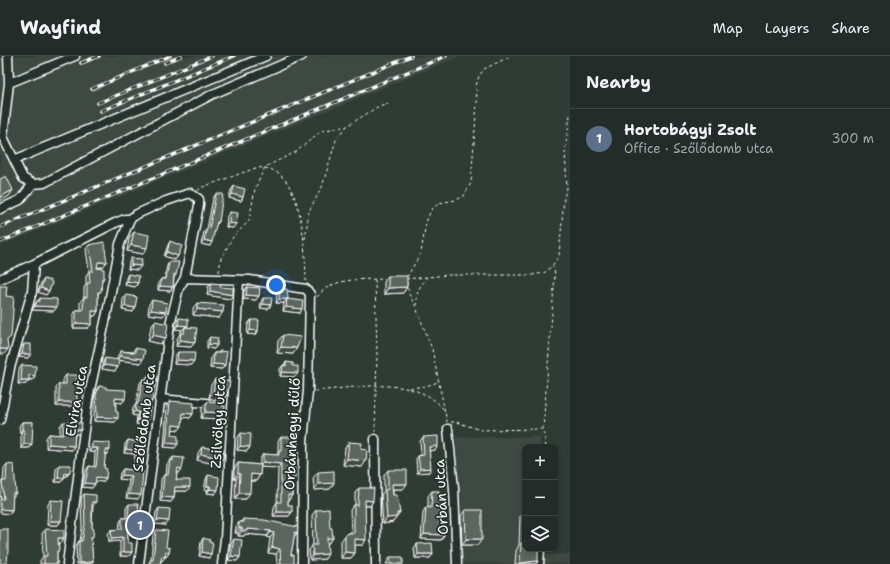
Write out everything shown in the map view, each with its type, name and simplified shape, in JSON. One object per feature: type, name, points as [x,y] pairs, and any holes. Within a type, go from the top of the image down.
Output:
[{"type":"street","points":[[8,56],[9,83],[3,136],[23,178],[33,184],[44,183],[214,94],[302,56]]},
{"type":"street","points":[[9,83],[75,56]]},
{"type":"street","points":[[14,160],[266,56]]},
{"type":"street","points":[[0,209],[20,200],[33,184]]},
{"type":"street","points":[[0,279],[34,264],[115,223],[125,219],[130,219],[137,214],[166,201],[190,193],[195,195]]},
{"type":"street","name":"Szőlődomb utca","points":[[139,564],[159,399],[170,324],[180,288],[185,278],[199,205],[199,199],[195,195]]},
{"type":"street","name":"Elvira utca","points":[[67,564],[88,399],[107,313],[120,244],[130,219]]},
{"type":"street","points":[[0,420],[10,368],[32,292],[34,264]]},
{"type":"street","points":[[185,278],[250,280],[306,289],[310,294],[311,306]]},
{"type":"street","name":"Zsilvölgy utca","points":[[222,564],[239,280]]},
{"type":"street","name":"Orbánhegyi dűlő","points":[[302,564],[302,441],[308,391],[311,306]]},
{"type":"street","points":[[159,399],[206,404]]},
{"type":"street","name":"Orbán utca","points":[[447,426],[454,490],[457,564]]},
{"type":"street","points":[[375,439],[376,564]]},
{"type":"street","points":[[539,564],[540,552]]},
{"type":"path","points":[[512,56],[484,69],[479,76],[476,86],[477,102],[471,183],[464,196],[456,200],[439,203],[431,210],[426,222],[421,253],[406,279],[409,294],[432,349],[447,426],[456,422],[481,430],[543,429]]},
{"type":"path","points":[[306,289],[305,240],[309,211],[322,187],[336,140],[347,126],[379,106],[388,103]]},
{"type":"path","points":[[406,279],[448,275],[532,275],[544,273],[552,266],[559,256],[564,197],[568,178],[565,171],[565,151],[570,115]]},
{"type":"path","points":[[195,195],[200,188],[256,168],[265,167],[296,152],[321,131],[347,126]]},
{"type":"path","points":[[265,167],[282,175],[293,192],[305,240]]},
{"type":"path","points":[[218,278],[221,258],[233,237],[249,221],[254,189],[265,167]]},
{"type":"path","points":[[546,444],[543,429],[555,274],[552,266]]},
{"type":"path","points":[[416,309],[418,290],[427,276]]},
{"type":"path","points":[[311,306],[321,292],[335,283],[353,280],[391,279]]},
{"type":"path","points":[[375,280],[375,439]]},
{"type":"path","points":[[308,391],[376,386],[407,388],[426,386],[439,382]]},
{"type":"path","points":[[407,388],[428,395],[437,401],[444,410]]},
{"type":"shaded area","points":[[0,56],[460,56],[0,246]]},
{"type":"shaded area","points":[[456,437],[540,437],[540,444],[522,444],[522,552],[570,554],[570,564],[460,564]]},
{"type":"building","points":[[6,176],[13,190],[0,197],[0,179]]},
{"type":"building","points":[[234,186],[245,189],[243,197],[232,194]]},
{"type":"building","points":[[216,194],[223,194],[219,222],[217,222],[212,242],[204,240],[207,228],[209,229]]},
{"type":"building","points":[[230,212],[238,213],[236,224],[229,223]]},
{"type":"building","points":[[134,232],[149,235],[147,248],[131,245]]},
{"type":"building","points":[[170,241],[182,246],[178,256],[167,252]]},
{"type":"building","points":[[104,242],[107,262],[98,262],[97,268],[104,269],[101,292],[98,292],[98,311],[92,311],[92,324],[76,323],[76,310],[83,310],[84,297],[87,297],[87,283],[90,283],[89,271],[93,271],[89,245]]},
{"type":"building","points":[[131,258],[142,259],[141,266],[131,265]]},
{"type":"building","points":[[169,262],[179,262],[176,275],[174,274],[173,287],[160,286],[161,279],[166,279]]},
{"type":"building","points":[[128,274],[139,276],[138,283],[127,281]]},
{"type":"building","points":[[388,276],[407,276],[407,287],[388,288]]},
{"type":"building","points":[[44,279],[51,281],[52,283],[49,291],[41,288]]},
{"type":"building","points":[[211,283],[221,284],[220,287],[233,288],[233,295],[210,291]]},
{"type":"building","points":[[0,286],[7,286],[6,296],[14,297],[11,337],[7,340],[8,349],[0,349]]},
{"type":"building","points":[[247,287],[260,288],[259,296],[246,295]]},
{"type":"building","points":[[280,289],[287,289],[288,299],[279,299]]},
{"type":"building","points":[[126,295],[137,297],[135,308],[125,306]]},
{"type":"building","points":[[40,298],[57,299],[57,307],[35,306],[37,301],[40,301]]},
{"type":"building","points":[[263,298],[272,298],[271,305],[263,304]]},
{"type":"building","points":[[287,299],[303,301],[302,309],[286,307]]},
{"type":"building","points":[[152,300],[167,303],[166,312],[151,310]]},
{"type":"building","points":[[197,303],[224,305],[223,312],[197,309]]},
{"type":"building","points":[[179,318],[188,319],[188,326],[178,325]]},
{"type":"building","points":[[251,320],[259,320],[258,331],[250,330]]},
{"type":"building","points":[[155,321],[168,324],[166,338],[153,335]]},
{"type":"building","points":[[185,327],[197,328],[195,342],[180,340],[181,333],[184,333]]},
{"type":"building","points":[[283,335],[301,337],[297,348],[281,347]]},
{"type":"building","points":[[210,337],[218,338],[217,345],[209,344]]},
{"type":"building","points":[[24,344],[31,344],[31,354],[22,354]]},
{"type":"building","points":[[135,348],[145,350],[143,359],[120,356],[121,351],[135,353]]},
{"type":"building","points":[[220,351],[227,352],[225,365],[213,364],[214,353],[220,353]]},
{"type":"building","points":[[178,352],[195,352],[194,361],[177,360]]},
{"type":"building","points":[[105,358],[119,360],[118,367],[104,365]]},
{"type":"building","points":[[286,362],[293,363],[293,366],[298,366],[298,373],[282,372],[283,365],[286,366]]},
{"type":"building","points":[[22,365],[36,366],[35,376],[29,375],[29,380],[21,380]]},
{"type":"building","points":[[149,374],[157,376],[148,421],[138,420],[139,412],[135,411],[136,404],[138,404],[143,379],[148,380]]},
{"type":"building","points":[[66,375],[77,375],[77,402],[59,402],[59,384],[66,384]]},
{"type":"building","points":[[215,379],[230,382],[227,395],[224,395],[222,406],[225,406],[224,413],[205,412],[207,402],[218,403],[219,394],[213,392]]},
{"type":"building","points":[[99,386],[106,387],[106,389],[126,390],[125,399],[115,398],[118,418],[97,417],[96,395]]},
{"type":"building","points":[[170,401],[194,403],[193,414],[183,413],[182,426],[173,425],[172,435],[178,436],[178,444],[166,443]]},
{"type":"building","points":[[22,422],[33,422],[32,444],[24,444],[24,429],[22,429]]},
{"type":"building","points":[[63,422],[82,423],[81,430],[75,430],[74,446],[49,444],[49,434],[63,435]]},
{"type":"building","points":[[241,433],[251,434],[250,447],[240,446]]},
{"type":"building","points":[[438,436],[438,446],[429,447],[431,468],[420,469],[418,456],[424,455],[423,437]]},
{"type":"building","points":[[281,437],[295,437],[292,468],[295,468],[295,478],[292,478],[292,495],[288,495],[288,505],[292,505],[292,512],[277,512],[277,502],[281,502],[281,464],[263,462],[263,454],[279,455],[279,451],[281,451]]},
{"type":"building","points":[[128,440],[146,444],[144,461],[137,460],[137,451],[126,449]]},
{"type":"building","points":[[92,442],[110,443],[110,450],[106,450],[104,468],[107,469],[106,478],[96,477],[95,484],[85,483],[89,466],[96,467],[98,448],[92,448]]},
{"type":"building","points":[[349,442],[362,443],[361,449],[367,450],[366,461],[347,459]]},
{"type":"building","points":[[202,447],[224,450],[223,459],[201,454]]},
{"type":"building","points":[[173,457],[184,458],[182,469],[178,468],[176,480],[190,480],[190,487],[175,487],[174,498],[162,497],[164,475],[168,475],[170,460],[173,461]]},
{"type":"building","points":[[238,463],[261,465],[260,475],[251,474],[250,493],[239,493],[240,474],[238,473]]},
{"type":"building","points":[[7,464],[14,465],[16,493],[13,493],[12,510],[0,509],[0,499],[4,499],[2,481],[6,481]]},
{"type":"building","points":[[59,465],[71,465],[70,471],[68,474],[65,473],[64,478],[58,478]]},
{"type":"building","points":[[123,469],[143,471],[141,495],[129,494],[132,476],[122,475]]},
{"type":"building","points":[[388,470],[407,470],[407,484],[392,484],[393,495],[397,495],[400,513],[397,513],[397,517],[387,518],[385,490],[388,489]]},
{"type":"building","points":[[334,471],[334,483],[318,484],[318,472]]},
{"type":"building","points":[[208,475],[219,477],[218,490],[210,489],[210,486],[207,486]]},
{"type":"building","points":[[359,488],[374,488],[373,501],[365,500],[366,540],[355,539],[355,553],[345,552],[345,536],[347,533],[354,533],[354,505],[358,505]]},
{"type":"building","points":[[432,491],[439,491],[439,495],[441,495],[440,524],[445,524],[444,535],[424,534],[426,507],[431,508]]},
{"type":"building","points":[[84,494],[96,495],[96,502],[92,502],[92,528],[94,529],[93,537],[91,537],[93,562],[79,563],[79,541],[82,541],[85,524]]},
{"type":"building","points":[[51,500],[63,501],[61,521],[50,521]]},
{"type":"building","points":[[129,504],[138,504],[139,514],[134,514],[133,526],[127,526],[128,543],[132,543],[132,552],[123,552],[123,537],[112,538],[111,530],[122,529],[122,518],[128,518]]},
{"type":"building","points":[[159,508],[170,509],[169,521],[157,520]]},
{"type":"building","points":[[329,509],[330,528],[332,528],[333,538],[327,538],[328,554],[313,555],[312,545],[317,545],[316,510]]},
{"type":"building","points":[[465,510],[482,510],[482,539],[466,539]]},
{"type":"building","points":[[243,519],[264,520],[298,527],[297,533],[295,532],[291,555],[294,555],[294,564],[281,564],[280,549],[272,547],[274,533],[271,531],[247,529],[247,531],[242,531],[242,528],[239,528],[239,522],[243,522]]},
{"type":"building","points":[[0,529],[8,529],[7,563],[4,564],[0,564]]},
{"type":"building","points":[[45,529],[64,530],[64,538],[58,538],[59,551],[57,551],[57,564],[44,564],[44,556],[47,556]]},
{"type":"building","points":[[156,530],[168,531],[166,547],[170,548],[169,553],[166,552],[165,557],[162,556],[160,564],[150,564],[150,560],[153,560]]},
{"type":"building","points":[[203,538],[210,540],[209,542],[213,543],[211,554],[202,552]]},
{"type":"building","points":[[234,539],[242,540],[240,557],[231,556]]},
{"type":"building","points":[[432,543],[433,554],[418,554],[417,544]]},
{"type":"building","points":[[521,543],[522,552],[538,552],[538,561],[520,563]]},
{"type":"building","points":[[390,557],[403,557],[403,564],[391,564]]},
{"type":"railway","points":[[81,63],[99,56]]},
{"type":"railway","points":[[92,89],[170,56]]},
{"type":"railway","points":[[165,63],[181,56]]},
{"type":"railway","points":[[98,103],[212,56]]},
{"type":"railway","points":[[101,111],[234,56]]},
{"type":"railway","points":[[0,227],[411,56]]},
{"type":"railway","points":[[0,242],[446,56]]},
{"type":"place","name":"Hortobágyi Zsolt","points":[[140,525]]}]
